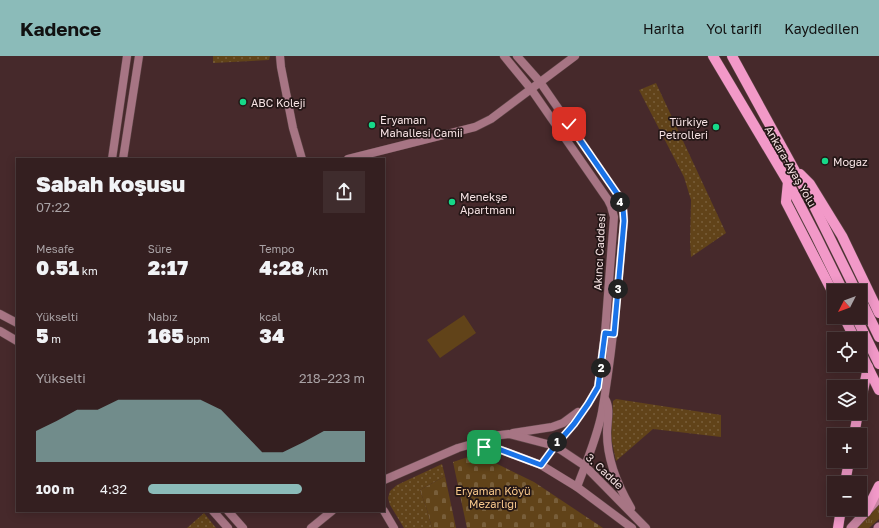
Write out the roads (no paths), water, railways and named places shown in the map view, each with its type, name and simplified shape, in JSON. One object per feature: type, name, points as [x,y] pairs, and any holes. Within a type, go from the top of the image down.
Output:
[{"type":"highway","name":"Ankara-Ayaş Yolu","points":[[713,56],[788,182],[840,284]]},
{"type":"highway","name":"Ankara-Ayaş Yolu","points":[[732,56],[813,204],[853,284]]},
{"type":"highway","points":[[792,167],[810,184],[842,236],[879,313]]},
{"type":"highway","points":[[788,182],[786,202],[828,284]]},
{"type":"highway","points":[[867,312],[879,337]]},
{"type":"highway","points":[[859,324],[879,364]]},
{"type":"highway","points":[[868,367],[879,390]]},
{"type":"highway","points":[[865,380],[868,367]]},
{"type":"highway","points":[[867,510],[879,486]]},
{"type":"highway","points":[[838,528],[840,516]]},
{"type":"main road","points":[[867,511],[879,498]]},
{"type":"main road","points":[[851,528],[862,516]]},
{"type":"street","points":[[112,158],[127,56]]},
{"type":"street","points":[[123,158],[139,56]]},
{"type":"street","points":[[280,56],[293,128],[302,158]]},
{"type":"street","name":"Akıncı Caddesi","points":[[504,56],[531,89],[611,206],[614,223],[605,333],[598,387],[574,424],[541,465]]},
{"type":"street","name":"Akıncı Caddesi","points":[[517,56],[540,82],[618,195],[623,208],[624,221],[614,334],[604,397],[597,431],[577,487]]},
{"type":"street","points":[[352,158],[475,127],[491,119],[575,56]]},
{"type":"street","points":[[0,314],[16,322]]},
{"type":"street","points":[[0,331],[16,340]]},
{"type":"street","points":[[605,333],[614,334]]},
{"type":"street","points":[[604,397],[608,406],[607,435],[609,452],[614,470],[624,496],[638,519]]},
{"type":"street","points":[[509,434],[552,427],[563,423],[588,404]]},
{"type":"street","name":"3. Cadde","points":[[385,480],[458,448],[472,444],[484,437],[509,434],[555,446],[585,466],[646,528]]},
{"type":"street","name":"3. Cadde","points":[[472,444],[501,450],[541,465],[577,487],[632,528]]},
{"type":"street","points":[[214,512],[228,528]]},
{"type":"street","points":[[229,512],[243,528]]},
{"type":"street","points":[[311,528],[331,512]]},
{"type":"street","points":[[385,512],[394,528]]},
{"type":"place","name":"ABC Koleji","points":[[243,102]]},
{"type":"place","name":"Eryaman Mahallesi Camii","points":[[372,125]]},
{"type":"place","name":"Türkiye Petrolleri","points":[[716,127]]},
{"type":"place","name":"Mogaz","points":[[825,161]]},
{"type":"place","name":"Menekşe Apartmanı","points":[[452,202]]},
{"type":"park label","name":"Eryaman Köyü Mezarlığı","points":[[493,496]]}]
